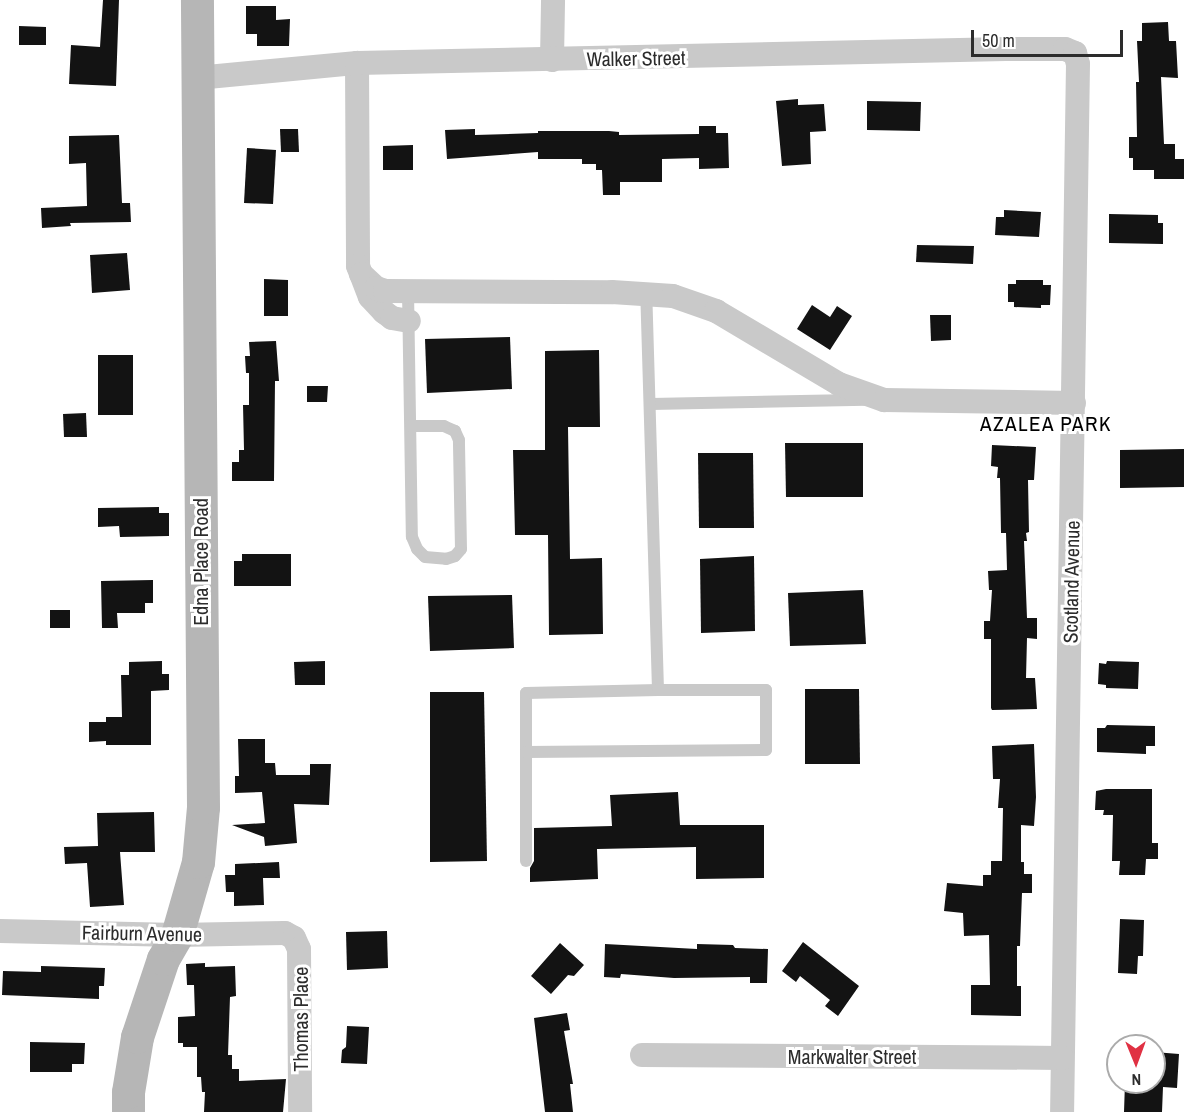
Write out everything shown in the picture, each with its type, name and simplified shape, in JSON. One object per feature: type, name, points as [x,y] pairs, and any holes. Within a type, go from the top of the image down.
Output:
[{"type":"street","name":"Edna Place Road","points":[[128,1112],[128,1092],[137,1037],[163,959],[177,935],[198,862],[203,807],[197,0]]},
{"type":"street","points":[[552,60],[553,0]]},
{"type":"street","name":"Walker Street","points":[[197,78],[357,63],[1006,49],[1065,49],[1074,53]]},
{"type":"street","name":"Scotland Avenue","points":[[1062,1112],[1078,64],[1074,53]]},
{"type":"street","points":[[357,63],[357,220],[361,274],[370,297],[384,312],[392,318],[409,321]]},
{"type":"street","points":[[361,274],[376,288],[408,291],[612,292],[673,296],[716,310],[839,384],[884,400],[1074,403]]},
{"type":"street","name":"Fairburn Avenue","points":[[0,931],[177,935],[285,933]]},
{"type":"street","name":"Thomas Place","points":[[285,933],[294,938],[299,950],[300,1112]]},
{"type":"street","name":"Markwalter Street","points":[[642,1055],[1062,1058]]},
{"type":"lane","points":[[408,291],[412,537],[417,549],[425,557],[446,559],[455,556],[461,549],[459,440],[455,430],[444,426],[411,426]]},
{"type":"lane","points":[[646,296],[658,690]]},
{"type":"lane","points":[[651,404],[884,400]]},
{"type":"lane","points":[[526,752],[766,750],[766,690],[526,693],[526,752],[526,861]]},
{"type":"building","points":[[103,0],[119,0],[116,86],[69,84],[71,45],[100,47]]},
{"type":"building","points":[[246,6],[276,6],[276,20],[290,19],[289,46],[257,46],[257,34],[246,34]]},
{"type":"building","points":[[1168,22],[1169,41],[1176,41],[1178,78],[1161,77],[1164,144],[1175,144],[1175,159],[1184,159],[1184,179],[1154,179],[1154,170],[1133,170],[1133,158],[1129,158],[1129,137],[1137,137],[1136,82],[1139,82],[1137,41],[1142,41],[1142,23]]},
{"type":"building","points":[[19,26],[46,27],[46,45],[19,45]]},
{"type":"building","points":[[798,99],[798,105],[824,104],[826,131],[810,132],[811,164],[782,166],[776,101]]},
{"type":"building","points":[[867,101],[921,102],[920,131],[867,130]]},
{"type":"building","points":[[699,126],[716,126],[716,133],[728,133],[729,168],[699,169],[699,158],[662,159],[662,182],[620,182],[620,195],[603,195],[602,170],[596,170],[596,164],[582,164],[582,159],[538,159],[538,152],[447,159],[445,130],[475,129],[475,135],[538,133],[538,131],[609,131],[619,132],[619,135],[699,134]]},
{"type":"building","points":[[280,129],[298,129],[299,152],[281,152]]},
{"type":"building","points":[[119,135],[122,203],[130,203],[131,222],[70,223],[71,226],[42,228],[41,208],[87,206],[86,163],[69,164],[69,136]]},
{"type":"building","points":[[413,145],[413,170],[383,170],[383,146]]},
{"type":"building","points":[[247,148],[276,150],[273,204],[244,203]]},
{"type":"building","points":[[1004,210],[1041,212],[1039,237],[995,235],[996,217],[1004,217]]},
{"type":"building","points":[[1109,214],[1158,215],[1158,223],[1163,223],[1163,244],[1109,243]]},
{"type":"building","points":[[917,245],[974,246],[973,264],[916,262]]},
{"type":"building","points":[[127,253],[130,290],[92,293],[90,255]]},
{"type":"building","points":[[264,279],[288,280],[288,316],[264,316]]},
{"type":"building","points":[[1016,280],[1043,280],[1043,285],[1051,285],[1050,305],[1041,305],[1041,308],[1014,307],[1014,302],[1008,302],[1008,284],[1016,284]]},
{"type":"building","points":[[812,305],[830,317],[837,306],[852,316],[830,350],[797,329]]},
{"type":"building","points":[[930,315],[951,315],[951,340],[931,341]]},
{"type":"building","points":[[510,337],[512,389],[427,393],[425,339]]},
{"type":"building","points":[[276,341],[279,381],[275,381],[274,481],[232,481],[232,462],[239,462],[239,450],[244,450],[243,405],[249,405],[249,373],[246,373],[245,356],[250,356],[249,342]]},
{"type":"building","points":[[599,350],[600,427],[568,427],[570,559],[602,558],[603,634],[549,635],[548,535],[515,535],[513,450],[545,450],[545,351]]},
{"type":"building","points":[[98,355],[133,355],[133,415],[98,415]]},
{"type":"building","points":[[307,386],[328,386],[327,402],[307,402]]},
{"type":"building","points":[[86,413],[87,437],[64,437],[63,414]]},
{"type":"building","points":[[785,443],[863,443],[863,497],[786,497]]},
{"type":"building","points":[[992,445],[1036,447],[1034,480],[1028,480],[1029,532],[1026,533],[1027,541],[1024,541],[1027,618],[1037,618],[1037,639],[1027,638],[1026,678],[1035,678],[1037,709],[992,710],[991,708],[991,639],[984,639],[984,621],[990,621],[992,590],[989,590],[988,571],[1007,570],[1006,533],[1001,533],[1000,478],[997,478],[998,467],[991,466]]},
{"type":"building","points":[[1184,449],[1184,487],[1120,488],[1120,450]]},
{"type":"building","points":[[698,453],[753,453],[754,528],[699,528]]},
{"type":"building","points":[[159,507],[159,513],[169,513],[169,536],[120,537],[119,526],[98,527],[98,508]]},
{"type":"building","points":[[242,554],[291,554],[291,586],[234,586],[234,561],[242,561]]},
{"type":"building","points":[[754,556],[755,631],[701,633],[700,559]]},
{"type":"building","points":[[153,580],[153,603],[145,603],[145,613],[117,613],[118,628],[102,628],[101,581]]},
{"type":"building","points":[[863,590],[866,644],[790,646],[788,593]]},
{"type":"building","points":[[512,595],[514,648],[430,651],[428,596]]},
{"type":"building","points":[[50,610],[70,610],[70,628],[50,628]]},
{"type":"building","points":[[162,661],[162,674],[169,674],[169,690],[151,691],[151,745],[106,745],[106,741],[89,742],[89,722],[106,722],[106,717],[122,717],[121,675],[129,675],[129,662]]},
{"type":"building","points":[[325,661],[325,685],[295,685],[294,662]]},
{"type":"building","points":[[1107,661],[1139,662],[1138,689],[1106,688],[1106,685],[1098,684],[1099,663],[1106,664]]},
{"type":"building","points":[[805,689],[859,689],[860,764],[805,764]]},
{"type":"building","points":[[430,692],[484,692],[487,861],[430,862]]},
{"type":"building","points":[[1107,725],[1155,726],[1155,746],[1146,746],[1146,754],[1097,752],[1097,728],[1105,728]]},
{"type":"building","points":[[238,739],[265,739],[265,763],[275,763],[276,775],[310,775],[310,764],[331,764],[329,805],[294,804],[297,843],[265,846],[264,837],[232,825],[265,823],[262,792],[235,793],[235,776],[239,776]]},
{"type":"building","points":[[1034,744],[1036,797],[1034,826],[1021,825],[1021,862],[1024,862],[1024,874],[1032,874],[1032,893],[1022,893],[1020,946],[1017,946],[1017,986],[1021,986],[1021,1016],[971,1015],[971,985],[990,985],[989,935],[964,936],[963,913],[944,911],[947,883],[983,886],[983,875],[991,875],[991,861],[1002,861],[1003,808],[998,808],[1000,779],[993,779],[992,746]]},
{"type":"building","points":[[1152,789],[1152,843],[1158,843],[1158,859],[1146,859],[1145,875],[1119,875],[1120,861],[1112,861],[1113,815],[1103,815],[1104,810],[1095,810],[1096,791]]},
{"type":"building","points":[[678,792],[680,825],[764,825],[764,878],[696,879],[696,847],[597,849],[598,879],[530,882],[530,868],[534,861],[534,828],[612,826],[610,795]]},
{"type":"building","points":[[154,812],[155,852],[120,852],[124,905],[90,907],[87,863],[65,864],[64,847],[98,846],[97,813]]},
{"type":"building","points":[[279,862],[280,878],[263,878],[264,905],[234,906],[234,892],[226,892],[225,875],[235,875],[235,864]]},
{"type":"building","points":[[1120,919],[1144,920],[1143,956],[1138,956],[1137,974],[1118,973]]},
{"type":"building","points":[[387,931],[388,968],[347,970],[346,932]]},
{"type":"building","points":[[803,942],[859,986],[838,1016],[825,1006],[830,1000],[800,976],[796,982],[782,971]]},
{"type":"building","points":[[560,943],[584,965],[574,976],[568,975],[551,994],[531,976]]},
{"type":"building","points":[[605,944],[697,949],[697,944],[733,945],[735,948],[768,949],[767,983],[750,983],[750,977],[674,978],[621,974],[620,978],[604,977]]},
{"type":"building","points":[[205,963],[205,967],[235,966],[236,996],[230,997],[228,1055],[232,1055],[232,1069],[239,1069],[239,1081],[286,1079],[283,1112],[204,1112],[205,1092],[202,1092],[201,1077],[197,1077],[197,1047],[183,1047],[183,1043],[178,1043],[178,1017],[195,1016],[194,985],[187,985],[186,964]]},
{"type":"building","points":[[41,966],[105,968],[104,986],[99,986],[99,999],[2,995],[3,971],[41,972]]},
{"type":"building","points":[[567,1013],[570,1030],[564,1031],[573,1084],[570,1084],[573,1112],[545,1112],[534,1018]]},
{"type":"building","points":[[347,1026],[369,1027],[367,1064],[341,1063],[342,1050],[346,1047]]},
{"type":"building","points":[[30,1042],[85,1043],[84,1064],[72,1064],[72,1072],[30,1072]]},
{"type":"building","points":[[1166,1053],[1179,1054],[1177,1088],[1166,1087]]},
{"type":"building","points":[[1125,1094],[1163,1094],[1162,1112],[1124,1112]]},
{"type":"district","name":"AZALEA PARK","points":[[1046,424]]}]
